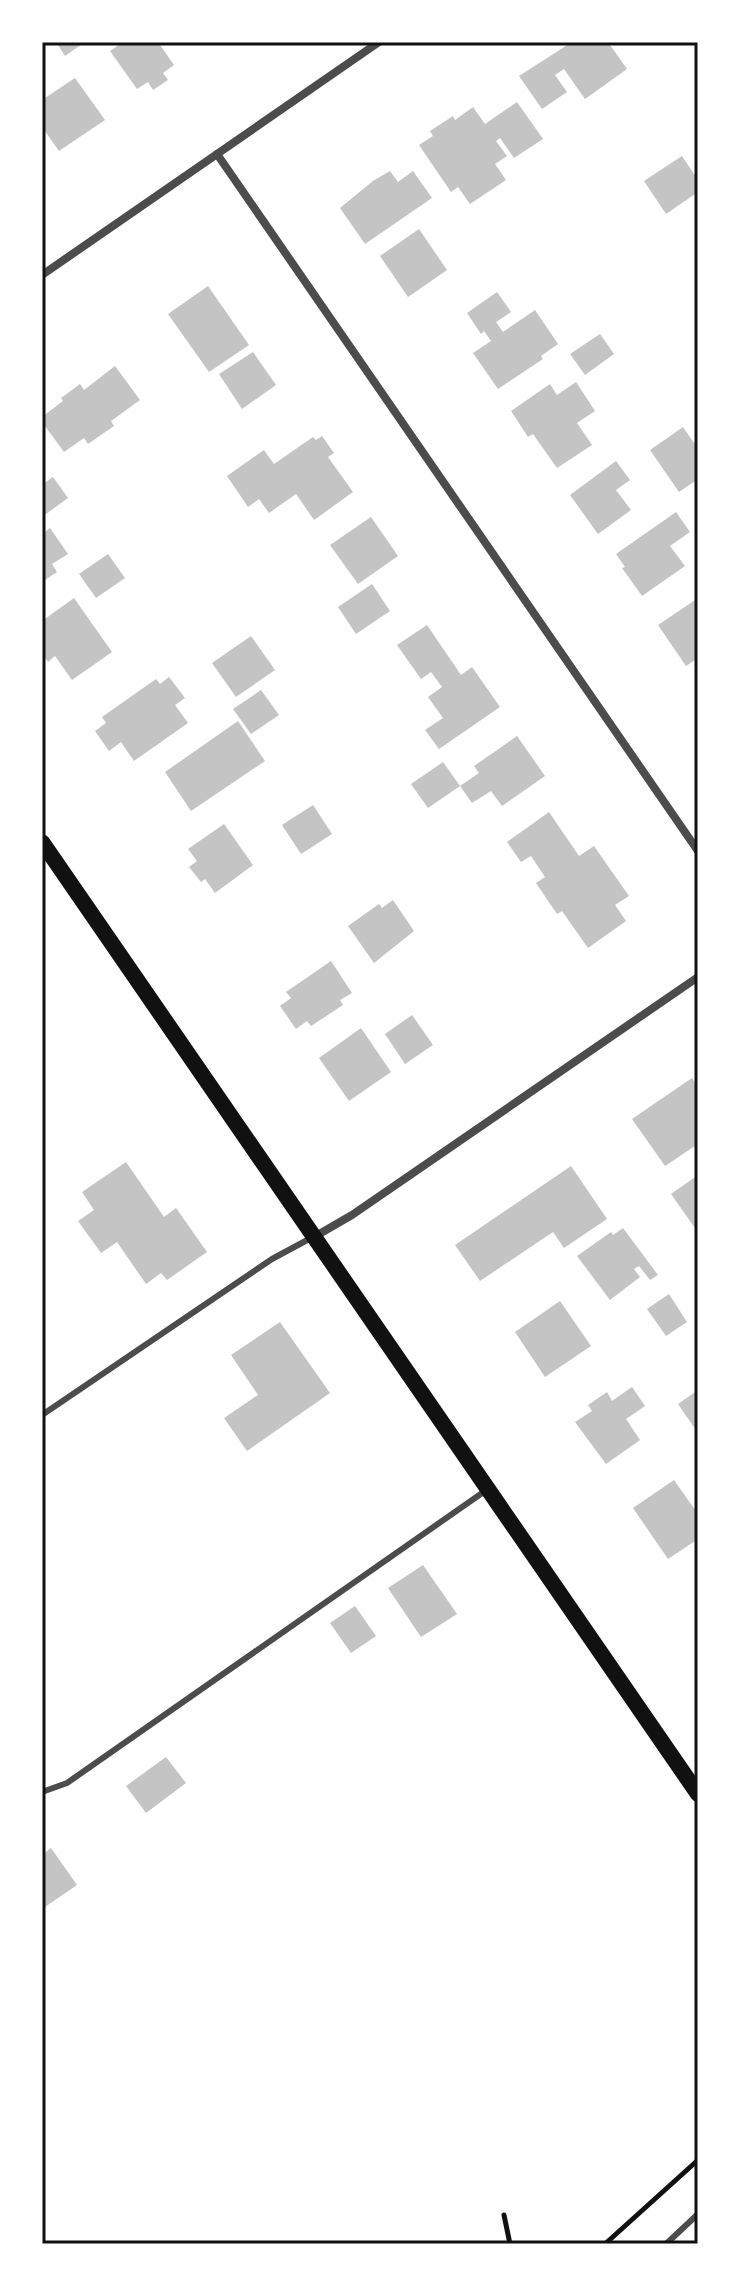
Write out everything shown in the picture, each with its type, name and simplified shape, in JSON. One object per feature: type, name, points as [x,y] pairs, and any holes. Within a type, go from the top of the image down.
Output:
[{"type":"main road","points":[[42,842],[698,1794]]},
{"type":"street","points":[[42,275],[379,42]]},
{"type":"street","points":[[217,154],[698,851]]},
{"type":"street","points":[[314,1237],[352,1215],[698,977]]},
{"type":"lane","points":[[42,1415],[272,1259],[314,1237]]},
{"type":"lane","points":[[42,1792],[67,1783],[488,1489]]},
{"type":"lane","points":[[666,2244],[698,2214]]},
{"type":"path","points":[[605,2244],[698,2160]]},
{"type":"path","points":[[504,2215],[510,2244]]},
{"type":"building","points":[[56,42],[85,42],[65,56]]},
{"type":"building","points":[[123,42],[158,42],[174,65],[163,73],[168,80],[153,90],[148,82],[137,89],[110,51]]},
{"type":"building","points":[[572,42],[608,42],[627,69],[585,99],[564,69],[555,75],[567,92],[542,109],[519,76]]},
{"type":"building","points":[[75,78],[105,120],[59,151],[42,127],[42,100]]},
{"type":"building","points":[[517,102],[543,139],[514,158],[500,138],[496,141],[507,156],[495,164],[506,180],[470,204],[458,187],[451,192],[419,145],[433,136],[430,131],[453,116],[455,120],[473,107],[485,124]]},
{"type":"building","points":[[682,156],[698,180],[698,192],[666,214],[644,181]]},
{"type":"building","points":[[390,171],[398,182],[413,171],[432,198],[365,244],[340,208]]},
{"type":"building","points":[[419,229],[447,270],[408,297],[380,256]]},
{"type":"building","points":[[208,286],[249,345],[209,372],[168,314]]},
{"type":"building","points":[[497,292],[511,312],[496,322],[503,332],[535,310],[558,344],[541,356],[543,359],[498,389],[473,353],[491,341],[484,331],[481,334],[467,313]]},
{"type":"building","points":[[600,334],[614,354],[585,375],[570,354]]},
{"type":"building","points":[[253,352],[276,385],[242,409],[219,374]]},
{"type":"building","points":[[115,366],[140,400],[111,421],[114,426],[88,444],[84,438],[64,452],[42,422],[42,417],[80,384],[84,390]]},
{"type":"building","points":[[576,382],[595,411],[577,423],[592,445],[557,468],[533,434],[528,437],[511,411],[550,384],[557,395]]},
{"type":"building","points":[[683,427],[694,443],[698,440],[698,479],[679,492],[650,450]]},
{"type":"building","points":[[322,436],[334,453],[328,457],[353,492],[314,520],[296,494],[269,513],[259,499],[248,507],[227,476],[264,450],[274,464],[313,437],[316,440]]},
{"type":"building","points":[[616,461],[630,480],[616,490],[631,510],[598,534],[570,495]]},
{"type":"building","points":[[53,477],[68,498],[42,517],[42,485]]},
{"type":"building","points":[[676,512],[690,532],[670,546],[685,566],[642,596],[616,554]]},
{"type":"building","points":[[371,517],[398,556],[358,584],[330,545]]},
{"type":"building","points":[[50,528],[68,554],[52,564],[57,572],[42,582],[42,534]]},
{"type":"building","points":[[108,554],[125,578],[96,598],[79,574]]},
{"type":"building","points":[[372,584],[390,611],[356,634],[338,607]]},
{"type":"building","points":[[74,598],[112,652],[72,680],[55,656],[48,662],[42,653],[42,621]]},
{"type":"building","points":[[698,598],[698,658],[686,666],[658,625]]},
{"type":"building","points":[[427,625],[461,675],[472,667],[500,707],[439,749],[425,730],[443,718],[428,697],[442,687],[431,672],[421,679],[397,645]]},
{"type":"building","points":[[251,636],[275,670],[236,697],[212,663]]},
{"type":"building","points":[[169,677],[185,698],[175,705],[188,723],[134,761],[121,742],[109,751],[95,731],[106,723],[102,717],[156,679],[160,684]]},
{"type":"building","points":[[261,690],[279,715],[251,734],[233,709]]},
{"type":"building","points":[[238,721],[265,761],[191,811],[165,772]]},
{"type":"building","points":[[517,736],[545,776],[502,806],[491,791],[472,803],[460,786],[479,773],[474,766]]},
{"type":"building","points":[[443,762],[460,786],[428,808],[411,784]]},
{"type":"building","points":[[313,805],[332,834],[301,854],[282,825]]},
{"type":"building","points":[[549,812],[579,856],[594,846],[629,896],[615,905],[626,921],[588,948],[562,911],[557,914],[536,883],[545,877],[531,856],[521,862],[507,842]]},
{"type":"building","points":[[224,824],[253,865],[215,893],[205,879],[201,882],[189,867],[197,861],[188,849]]},
{"type":"building","points":[[393,900],[414,931],[374,963],[348,926],[379,904],[382,908]]},
{"type":"building","points":[[331,961],[352,993],[340,1000],[343,1005],[311,1026],[307,1021],[296,1029],[280,1006],[291,998],[286,992]]},
{"type":"building","points":[[412,1015],[433,1045],[405,1064],[385,1034]]},
{"type":"building","points":[[361,1028],[391,1072],[349,1101],[319,1058]]},
{"type":"building","points":[[692,1078],[698,1087],[698,1144],[665,1166],[632,1119]]},
{"type":"building","points":[[126,1162],[164,1217],[176,1208],[207,1252],[167,1280],[161,1273],[146,1284],[117,1242],[101,1253],[78,1221],[94,1210],[82,1192]]},
{"type":"building","points":[[571,1166],[607,1219],[564,1248],[553,1232],[480,1281],[455,1245]]},
{"type":"building","points":[[698,1175],[698,1226],[695,1228],[671,1194]]},
{"type":"building","points":[[623,1228],[658,1275],[650,1280],[639,1266],[634,1269],[640,1277],[610,1300],[577,1256],[611,1232],[613,1235]]},
{"type":"building","points":[[669,1294],[687,1322],[666,1336],[647,1309]]},
{"type":"building","points":[[560,1301],[591,1346],[545,1377],[515,1332]]},
{"type":"building","points":[[280,1322],[330,1393],[247,1451],[224,1418],[258,1395],[231,1355]]},
{"type":"building","points":[[632,1387],[645,1406],[626,1419],[640,1440],[606,1464],[575,1422],[592,1411],[588,1405],[607,1392],[612,1401]]},
{"type":"building","points":[[698,1390],[698,1433],[678,1404]]},
{"type":"building","points":[[674,1480],[698,1514],[698,1539],[668,1559],[633,1508]]},
{"type":"building","points":[[423,1565],[457,1614],[421,1637],[388,1588]]},
{"type":"building","points":[[355,1606],[376,1636],[351,1653],[330,1623]]},
{"type":"building","points":[[166,1757],[186,1783],[146,1813],[126,1786]]},
{"type":"building","points":[[51,1848],[77,1885],[42,1909],[42,1855]]}]
